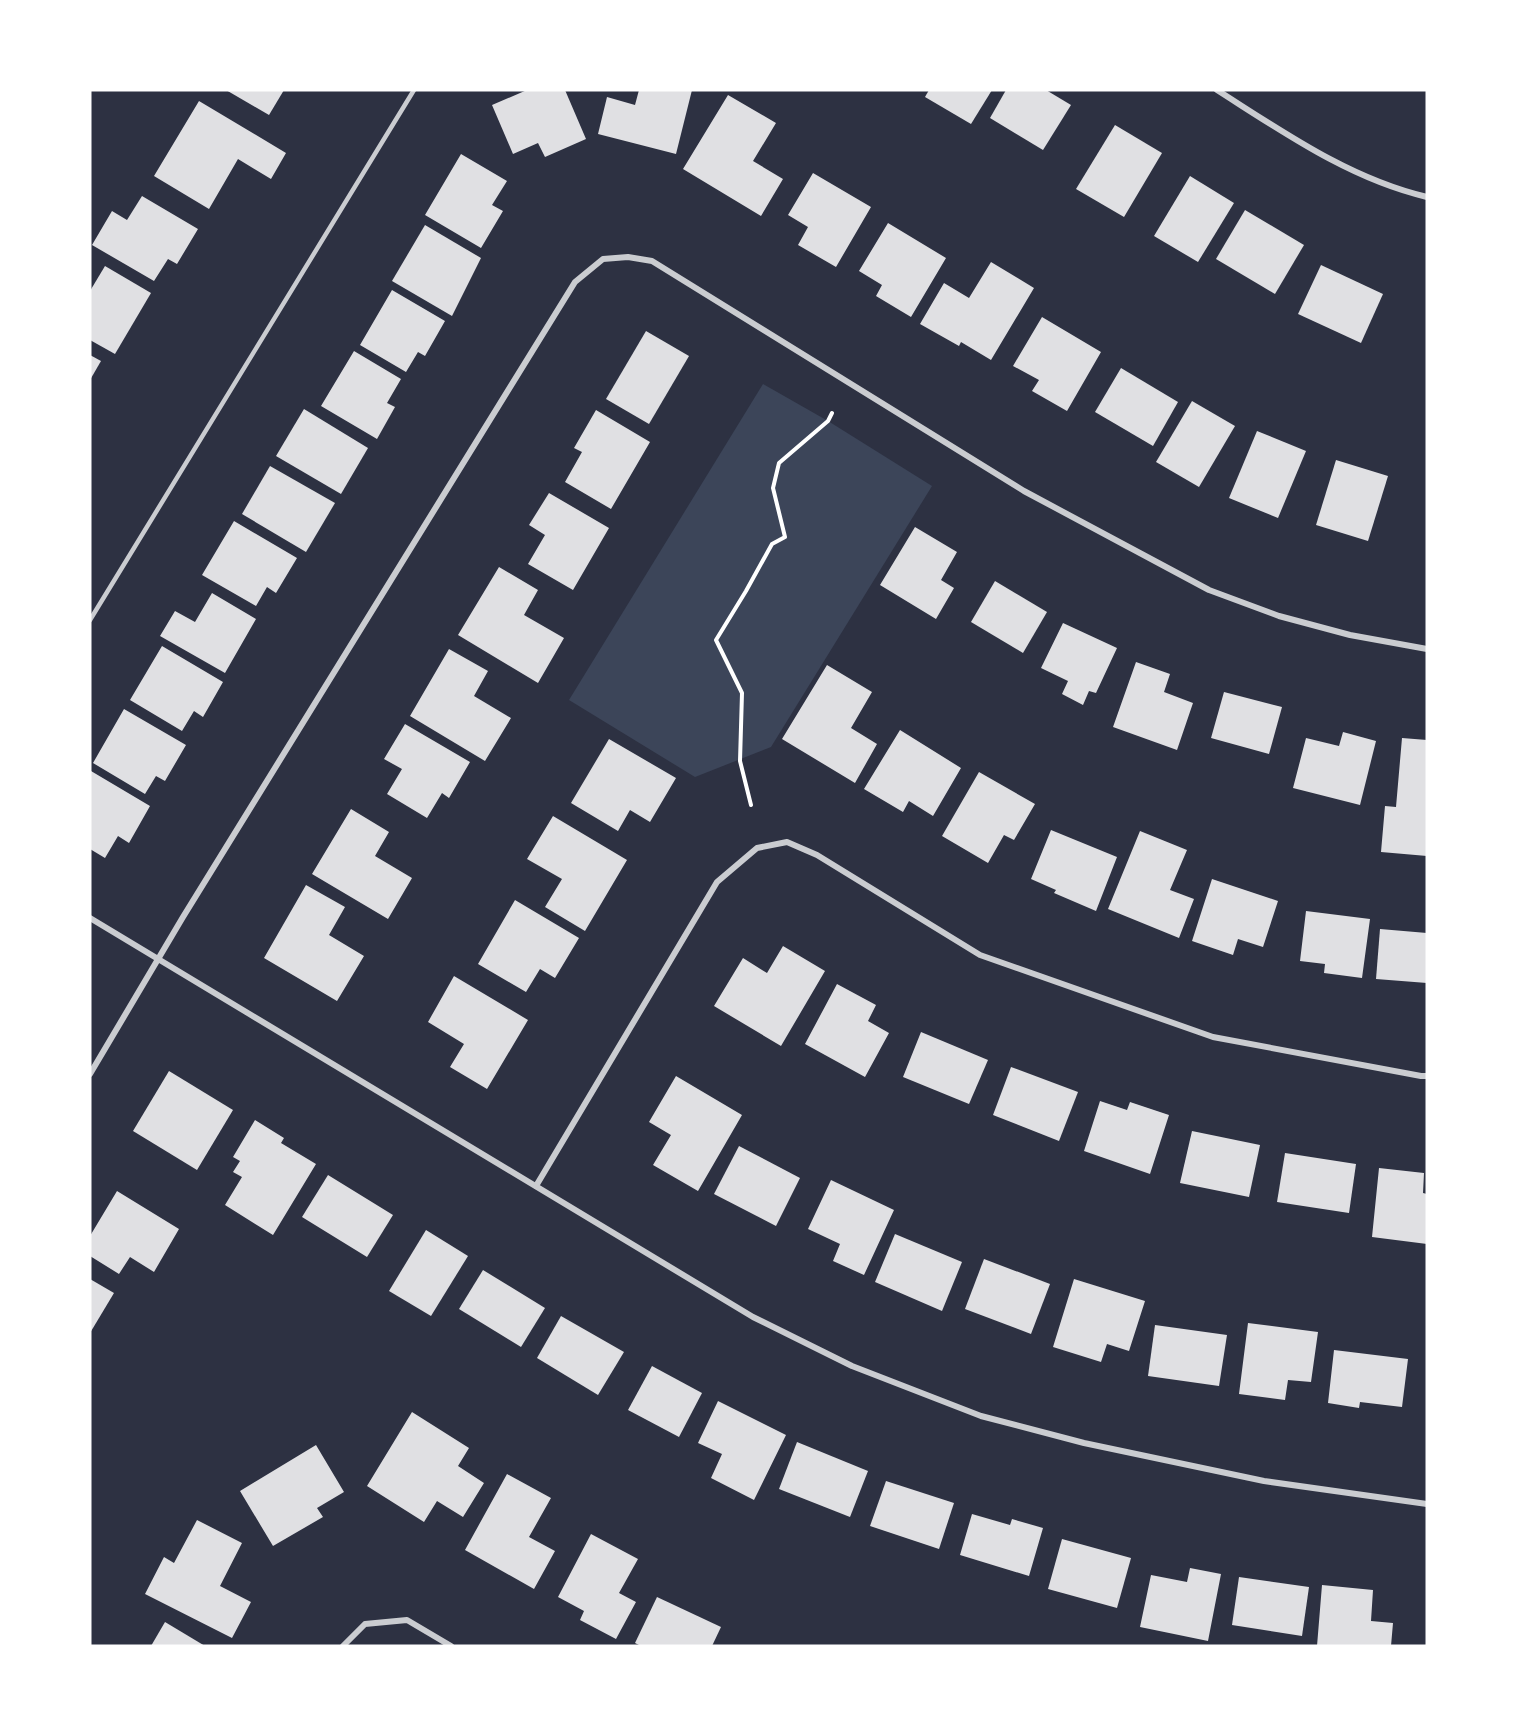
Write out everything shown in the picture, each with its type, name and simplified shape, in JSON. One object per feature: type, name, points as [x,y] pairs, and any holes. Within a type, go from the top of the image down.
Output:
[{"type":"street","points":[[1217,90],[1313,152],[1398,190],[1427,197]]},
{"type":"street","points":[[90,1074],[142,990],[157,960],[575,282],[603,259],[628,257],[652,261],[1024,491],[1209,590],[1279,616],[1350,634],[1427,649]]},
{"type":"street","points":[[536,1186],[717,882],[757,848],[787,842],[817,855],[980,955],[1213,1036],[1427,1076]]},
{"type":"street","points":[[90,918],[753,1317],[852,1366],[981,1416],[1084,1443],[1264,1481],[1427,1504]]},
{"type":"street","points":[[343,1646],[365,1624],[407,1620],[451,1646]]},
{"type":"lane","points":[[90,620],[414,90]]},
{"type":"path","points":[[751,805],[740,761],[742,693],[716,640],[772,544],[785,537],[774,488],[779,464],[828,421],[832,413]]},
{"type":"shaded area","points":[[763,384],[828,421],[932,486],[771,747],[695,777],[569,700]]},
{"type":"building","points":[[226,90],[284,90],[269,115]]},
{"type":"building","points":[[527,90],[565,90],[586,139],[545,157],[538,143],[513,154],[492,105]]},
{"type":"building","points":[[639,90],[692,90],[676,154],[598,134],[607,97],[635,105]]},
{"type":"building","points":[[929,90],[992,90],[971,124],[925,97]]},
{"type":"building","points":[[1006,90],[1046,90],[1071,105],[1043,150],[990,118]]},
{"type":"building","points":[[728,95],[776,123],[753,161],[783,179],[761,216],[683,169]]},
{"type":"building","points":[[199,101],[286,153],[271,179],[238,159],[209,209],[154,176]]},
{"type":"building","points":[[1115,125],[1162,153],[1124,217],[1076,189]]},
{"type":"building","points":[[461,154],[507,181],[492,205],[503,211],[481,248],[425,215]]},
{"type":"building","points":[[813,173],[871,207],[836,267],[798,245],[808,227],[788,215]]},
{"type":"building","points":[[1190,176],[1234,203],[1198,262],[1154,236]]},
{"type":"building","points":[[142,196],[198,229],[177,264],[168,259],[154,281],[92,245],[112,211],[127,220]]},
{"type":"building","points":[[1245,210],[1304,245],[1275,294],[1216,259]]},
{"type":"building","points":[[888,223],[946,258],[911,317],[876,296],[882,285],[859,271]]},
{"type":"building","points":[[425,225],[481,258],[452,316],[392,281]]},
{"type":"building","points":[[991,262],[1034,288],[991,360],[961,342],[959,346],[920,324],[944,283],[969,298]]},
{"type":"building","points":[[1321,265],[1383,294],[1361,343],[1298,314]]},
{"type":"building","points":[[105,266],[151,293],[115,354],[90,340],[90,291]]},
{"type":"building","points":[[392,290],[445,321],[425,356],[418,352],[406,372],[360,345]]},
{"type":"building","points":[[1042,317],[1101,352],[1067,411],[1032,391],[1039,380],[1013,366]]},
{"type":"building","points":[[646,331],[689,356],[649,424],[606,399]]},
{"type":"building","points":[[354,351],[401,379],[387,403],[395,407],[377,439],[321,406]]},
{"type":"building","points":[[90,355],[101,361],[90,380]]},
{"type":"building","points":[[1121,368],[1178,402],[1153,446],[1095,412]]},
{"type":"building","points":[[1192,401],[1235,426],[1199,487],[1156,462]]},
{"type":"building","points":[[304,409],[368,448],[341,494],[276,456]]},
{"type":"building","points":[[596,410],[650,442],[611,509],[565,482],[582,452],[574,448]]},
{"type":"building","points":[[1257,431],[1306,451],[1278,518],[1229,498]]},
{"type":"building","points":[[1336,460],[1388,476],[1368,541],[1316,525]]},
{"type":"building","points":[[270,466],[335,503],[306,552],[242,514]]},
{"type":"building","points":[[549,493],[609,528],[573,590],[528,564],[545,535],[529,525]]},
{"type":"building","points":[[234,521],[297,558],[276,593],[267,587],[256,606],[202,575]]},
{"type":"building","points":[[915,527],[957,552],[941,580],[954,588],[936,619],[880,585]]},
{"type":"building","points":[[499,567],[538,590],[524,615],[564,638],[538,683],[458,635]]},
{"type":"building","points":[[995,581],[1047,612],[1023,653],[971,622]]},
{"type":"building","points":[[212,593],[256,619],[225,673],[160,636],[175,611],[195,622]]},
{"type":"building","points":[[1063,623],[1117,648],[1096,693],[1089,691],[1083,705],[1062,694],[1068,681],[1041,668]]},
{"type":"building","points":[[162,646],[223,682],[203,717],[194,711],[182,731],[130,700]]},
{"type":"building","points":[[449,649],[488,671],[474,696],[511,718],[485,761],[410,716]]},
{"type":"building","points":[[1136,662],[1170,674],[1164,692],[1193,703],[1177,750],[1113,727]]},
{"type":"building","points":[[827,665],[872,692],[851,728],[877,744],[855,783],[782,739]]},
{"type":"building","points":[[1224,692],[1282,707],[1269,754],[1211,738]]},
{"type":"building","points":[[124,709],[186,745],[165,781],[156,776],[145,794],[93,763]]},
{"type":"building","points":[[405,724],[470,762],[449,798],[442,793],[427,818],[387,794],[402,769],[384,759]]},
{"type":"building","points":[[900,730],[961,768],[933,816],[909,801],[903,812],[864,789]]},
{"type":"building","points":[[1343,732],[1376,741],[1360,805],[1293,788],[1306,738],[1339,746]]},
{"type":"building","points":[[1402,738],[1427,740],[1427,856],[1381,852],[1385,806],[1396,807]]},
{"type":"building","points":[[609,739],[676,778],[650,822],[630,810],[618,831],[571,803]]},
{"type":"building","points":[[91,771],[150,806],[129,843],[118,836],[105,858],[90,849]]},
{"type":"building","points":[[979,772],[1035,804],[1014,840],[1004,835],[988,863],[942,836]]},
{"type":"building","points":[[351,809],[389,832],[375,856],[412,878],[388,919],[312,874]]},
{"type":"building","points":[[553,816],[627,860],[585,931],[545,907],[562,879],[527,859]]},
{"type":"building","points":[[1051,830],[1117,857],[1096,911],[1054,893],[1056,890],[1031,879]]},
{"type":"building","points":[[1140,831],[1187,850],[1170,890],[1194,899],[1179,938],[1108,909]]},
{"type":"building","points":[[1212,879],[1278,901],[1263,947],[1238,939],[1233,955],[1192,941]]},
{"type":"building","points":[[306,885],[345,907],[329,935],[364,956],[337,1001],[264,958]]},
{"type":"building","points":[[515,900],[579,938],[555,978],[540,969],[526,992],[478,964]]},
{"type":"building","points":[[1306,911],[1370,919],[1362,978],[1324,973],[1325,964],[1300,961]]},
{"type":"building","points":[[1380,929],[1427,933],[1427,983],[1376,979]]},
{"type":"building","points":[[783,946],[825,971],[781,1046],[714,1006],[743,958],[767,973]]},
{"type":"building","points":[[454,976],[528,1020],[487,1089],[450,1067],[464,1044],[428,1022]]},
{"type":"building","points":[[837,984],[876,1005],[868,1021],[889,1033],[865,1077],[805,1044]]},
{"type":"building","points":[[921,1032],[988,1060],[969,1104],[903,1077]]},
{"type":"building","points":[[1011,1067],[1078,1092],[1059,1141],[993,1115]]},
{"type":"building","points":[[169,1071],[233,1110],[197,1170],[133,1131]]},
{"type":"building","points":[[676,1076],[742,1115],[698,1191],[653,1165],[671,1135],[649,1122]]},
{"type":"building","points":[[1100,1101],[1127,1110],[1130,1102],[1169,1115],[1150,1174],[1084,1151]]},
{"type":"building","points":[[255,1120],[284,1138],[281,1143],[316,1164],[273,1235],[225,1205],[242,1177],[233,1172],[240,1161],[233,1157]]},
{"type":"building","points":[[1192,1131],[1260,1145],[1249,1197],[1180,1183]]},
{"type":"building","points":[[739,1146],[800,1178],[776,1226],[714,1194]]},
{"type":"building","points":[[1285,1153],[1356,1164],[1349,1213],[1277,1202]]},
{"type":"building","points":[[1379,1168],[1424,1173],[1423,1193],[1427,1194],[1427,1244],[1372,1237]]},
{"type":"building","points":[[328,1175],[393,1215],[367,1257],[302,1217]]},
{"type":"building","points":[[831,1180],[894,1210],[864,1275],[833,1261],[840,1244],[808,1229]]},
{"type":"building","points":[[117,1191],[179,1229],[154,1272],[130,1257],[119,1274],[90,1256],[90,1236]]},
{"type":"building","points":[[426,1230],[468,1256],[431,1316],[389,1291]]},
{"type":"building","points":[[895,1234],[962,1262],[942,1311],[875,1282]]},
{"type":"building","points":[[984,1259],[1050,1284],[1031,1334],[965,1309]]},
{"type":"building","points":[[483,1270],[545,1308],[521,1347],[459,1309]]},
{"type":"building","points":[[90,1279],[114,1293],[90,1333]]},
{"type":"building","points":[[1074,1279],[1145,1301],[1129,1351],[1107,1344],[1101,1362],[1053,1347]]},
{"type":"building","points":[[561,1316],[624,1352],[598,1395],[537,1358]]},
{"type":"building","points":[[1248,1323],[1318,1332],[1311,1382],[1288,1380],[1285,1400],[1239,1394]]},
{"type":"building","points":[[1155,1325],[1227,1335],[1219,1386],[1148,1376]]},
{"type":"building","points":[[1334,1350],[1408,1359],[1402,1407],[1360,1402],[1359,1408],[1328,1403]]},
{"type":"building","points":[[652,1366],[702,1393],[679,1437],[628,1410]]},
{"type":"building","points":[[718,1401],[786,1435],[754,1500],[711,1478],[722,1454],[698,1443]]},
{"type":"building","points":[[412,1412],[469,1448],[458,1466],[484,1483],[463,1517],[437,1501],[424,1522],[367,1486]]},
{"type":"building","points":[[797,1442],[868,1471],[850,1517],[779,1489]]},
{"type":"building","points":[[316,1445],[344,1492],[317,1508],[323,1517],[273,1546],[240,1491]]},
{"type":"building","points":[[507,1474],[551,1498],[529,1537],[555,1551],[534,1589],[465,1550]]},
{"type":"building","points":[[886,1481],[954,1503],[939,1549],[870,1526]]},
{"type":"building","points":[[972,1514],[1010,1525],[1012,1519],[1043,1528],[1029,1576],[960,1555]]},
{"type":"building","points":[[197,1520],[242,1543],[220,1586],[251,1602],[232,1638],[145,1594],[164,1557],[174,1563]]},
{"type":"building","points":[[591,1534],[638,1559],[619,1593],[636,1602],[616,1639],[580,1620],[584,1611],[558,1597]]},
{"type":"building","points":[[1062,1539],[1131,1558],[1117,1608],[1048,1589]]},
{"type":"building","points":[[1190,1568],[1221,1574],[1208,1641],[1140,1627],[1151,1575],[1187,1582]]},
{"type":"building","points":[[1239,1577],[1309,1587],[1302,1636],[1232,1625]]},
{"type":"building","points":[[1322,1585],[1373,1590],[1371,1621],[1393,1623],[1391,1646],[1317,1646]]},
{"type":"building","points":[[657,1597],[721,1627],[712,1646],[641,1646],[635,1643]]},
{"type":"building","points":[[165,1622],[205,1646],[151,1646]]}]
